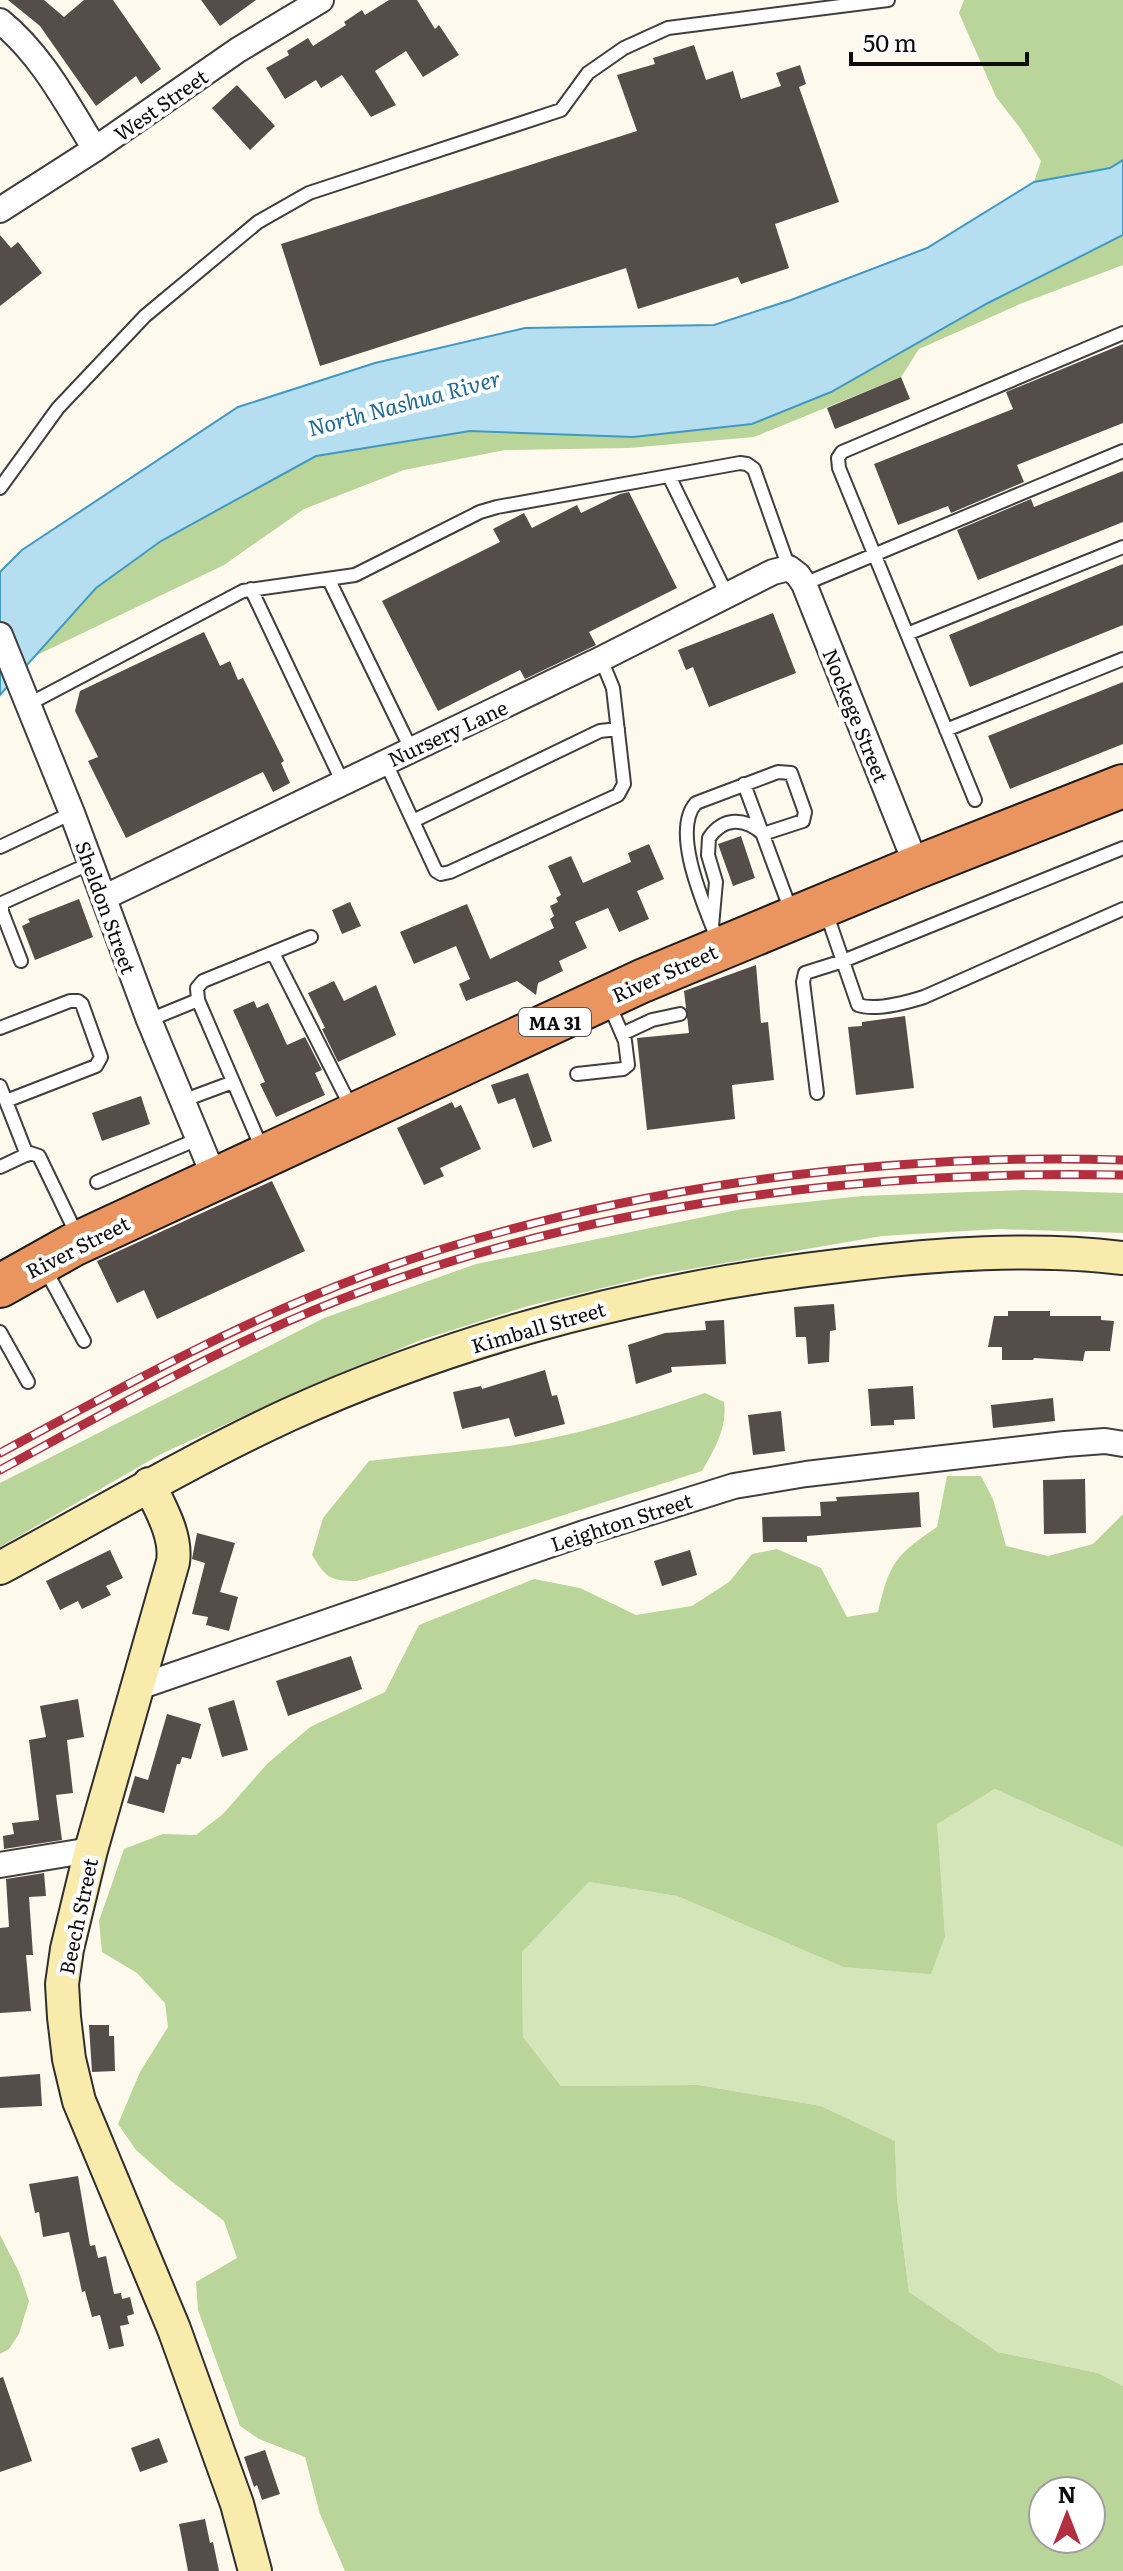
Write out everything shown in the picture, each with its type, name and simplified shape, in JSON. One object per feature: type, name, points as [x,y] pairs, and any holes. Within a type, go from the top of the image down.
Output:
[{"type":"highway","name":"River Street","points":[[0,1286],[80,1242],[354,1115],[614,1016],[716,937],[808,912],[1123,786]]},
{"type":"main road","name":"Kimball Street","points":[[0,1568],[149,1484],[276,1421],[351,1389],[478,1343],[628,1301],[743,1279],[888,1260],[1036,1251],[1123,1258]]},
{"type":"main road","name":"Beech Street","points":[[149,1484],[169,1529],[174,1553],[91,1850],[67,1949],[62,1984],[73,2081],[79,2101],[174,2329],[237,2504],[255,2571]]},
{"type":"street","name":"West Street","points":[[0,210],[238,50],[321,0]]},
{"type":"street","points":[[0,21],[16,33],[50,75],[95,149]]},
{"type":"street","name":"Nursery Lane","points":[[105,897],[601,659],[773,572],[797,576]]},
{"type":"street","name":"Nockege Street","points":[[797,576],[917,867]]},
{"type":"street","name":"Sheldon Street","points":[[0,635],[105,897],[149,1020],[215,1179]]},
{"type":"street","name":"Leighton Street","points":[[139,1687],[584,1533],[734,1486],[806,1474],[1065,1444],[1105,1441],[1123,1444]]},
{"type":"street","points":[[0,1865],[91,1850]]},
{"type":"lane","points":[[0,488],[58,408],[145,316],[258,222],[309,193],[561,110],[588,73],[624,48],[668,28],[888,0]]},
{"type":"lane","points":[[975,800],[839,468],[839,454],[1123,333]]},
{"type":"lane","points":[[29,704],[235,594],[251,589],[355,575],[488,509],[740,463],[752,466],[797,576],[874,554],[1123,451]]},
{"type":"lane","points":[[669,476],[727,595]]},
{"type":"lane","points":[[907,634],[1123,547]]},
{"type":"lane","points":[[329,580],[411,749]]},
{"type":"lane","points":[[251,589],[342,781]]},
{"type":"lane","points":[[385,761],[436,871],[441,874],[618,795],[624,784],[618,729],[612,683],[601,659]]},
{"type":"lane","points":[[946,730],[1123,659]]},
{"type":"lane","points":[[413,821],[600,731],[618,729]]},
{"type":"lane","points":[[716,937],[691,862],[689,814],[696,803],[778,772],[791,773],[805,812],[803,821],[763,834]]},
{"type":"lane","points":[[744,784],[763,834],[808,912],[843,961],[858,1005],[900,1003],[924,997],[1123,909]]},
{"type":"lane","points":[[0,847],[72,813]]},
{"type":"lane","points":[[716,937],[716,882],[708,855],[709,838],[726,822],[735,821],[748,823],[763,834]]},
{"type":"lane","points":[[817,1093],[805,973],[843,961],[1123,848]]},
{"type":"lane","points":[[21,961],[2,912],[2,903],[91,863]]},
{"type":"lane","points":[[265,1156],[198,1000],[197,988],[203,981],[311,937]]},
{"type":"lane","points":[[273,953],[354,1115]]},
{"type":"lane","points":[[149,1020],[198,1000]]},
{"type":"lane","points":[[0,1028],[70,1001],[78,1001],[82,1004],[101,1057],[96,1066],[6,1101]]},
{"type":"lane","points":[[577,1074],[626,1068],[628,1065],[614,1016],[652,1020],[680,1014]]},
{"type":"lane","points":[[182,1101],[233,1082]]},
{"type":"lane","points":[[0,1086],[27,1155]]},
{"type":"lane","points":[[97,1182],[198,1139]]},
{"type":"lane","points":[[0,1167],[27,1155],[35,1154],[41,1159],[80,1242]]},
{"type":"lane","points":[[42,1262],[84,1341]]},
{"type":"lane","points":[[0,1332],[28,1382]]},
{"type":"green space","points":[[964,0],[1123,0],[1123,160],[1110,168],[1034,182],[1041,161],[996,97],[959,13]]},
{"type":"green space","points":[[1123,235],[1123,265],[1020,304],[919,349],[901,377],[754,437],[629,448],[505,450],[404,470],[304,509],[224,565],[35,656],[96,588],[161,541],[316,456],[470,431],[633,437],[752,424],[831,392],[988,303]]},
{"type":"green space","points":[[1025,1190],[1123,1193],[1123,1233],[998,1229],[882,1236],[656,1275],[528,1306],[421,1340],[307,1387],[161,1454],[0,1547],[0,1483],[324,1318],[476,1264],[742,1209],[862,1196]]},
{"type":"green space","points":[[705,1393],[724,1402],[725,1411],[719,1438],[702,1471],[357,1581],[330,1577],[312,1555],[323,1518],[369,1461],[492,1448],[559,1437]]},
{"type":"green space","points":[[947,1476],[981,1476],[993,1499],[1006,1546],[1048,1556],[1093,1544],[1123,1514],[1123,1847],[995,1789],[937,1824],[945,1936],[931,1974],[843,1967],[677,1896],[589,1882],[522,1952],[523,2037],[561,2086],[699,2085],[821,2106],[895,2141],[897,2197],[909,2292],[998,2352],[1098,2373],[1123,2386],[1123,2571],[345,2571],[320,2514],[305,2457],[259,2439],[240,2426],[198,2310],[196,2282],[237,2258],[224,2221],[136,2150],[118,2124],[140,2072],[168,2027],[165,2003],[137,1973],[102,1952],[99,1921],[124,1849],[163,1834],[196,1835],[223,1814],[267,1764],[310,1727],[385,1692],[419,1625],[534,1579],[580,1588],[636,1615],[692,1606],[729,1582],[752,1554],[777,1549],[821,1568],[847,1617],[878,1612],[891,1571],[911,1546],[937,1527]]},
{"type":"green space","points":[[995,1789],[1123,1847],[1123,2386],[1098,2373],[998,2352],[909,2292],[897,2197],[895,2141],[821,2106],[699,2085],[561,2086],[523,2037],[522,1952],[589,1882],[677,1896],[843,1967],[945,1936],[936,1824]]},
{"type":"green space","points":[[0,2235],[19,2272],[29,2301],[19,2334],[9,2349],[0,2354]]},
{"type":"water","name":"North Nashua River","points":[[1123,160],[1123,235],[988,303],[831,392],[752,424],[633,437],[470,431],[316,456],[161,541],[96,588],[0,695],[0,572],[22,550],[238,407],[375,363],[525,328],[714,325],[791,300],[927,248],[1034,182],[1110,168]]},
{"type":"building","points":[[8,0],[44,0],[64,17],[84,0],[113,0],[161,69],[141,84],[136,76],[96,106],[40,26]]},
{"type":"building","points":[[201,0],[256,0],[220,26]]},
{"type":"building","points":[[389,0],[417,0],[435,29],[439,25],[459,55],[423,77],[406,51],[375,71],[396,105],[371,117],[342,75],[321,88],[316,80],[285,99],[266,68],[289,55],[287,51],[308,38],[313,46],[346,25],[344,22],[362,10],[365,15]]},
{"type":"building","points":[[694,45],[706,80],[733,71],[741,99],[781,86],[776,73],[800,65],[806,84],[799,87],[839,202],[775,224],[789,268],[741,284],[738,277],[638,309],[626,268],[320,366],[281,244],[637,131],[617,75],[655,64],[653,58]]},
{"type":"building","points":[[237,85],[275,126],[250,150],[212,108]]},
{"type":"building","points":[[0,235],[11,248],[18,242],[42,273],[0,306]]},
{"type":"building","points":[[1123,344],[1123,423],[1017,465],[1024,482],[951,513],[948,506],[898,525],[874,464],[1013,409],[1006,392]]},
{"type":"building","points":[[901,377],[910,399],[835,429],[827,408]]},
{"type":"building","points":[[1123,471],[1123,522],[978,580],[957,530],[1031,499],[1034,507]]},
{"type":"building","points":[[629,492],[677,588],[589,632],[596,645],[525,679],[520,670],[438,711],[382,601],[500,542],[493,529],[524,513],[532,528],[577,505],[581,513]]},
{"type":"building","points":[[1123,564],[1123,625],[970,687],[949,635]]},
{"type":"building","points":[[773,613],[796,673],[709,707],[693,667],[686,670],[678,650]]},
{"type":"building","points":[[204,632],[220,666],[230,661],[238,680],[243,678],[284,761],[281,763],[290,783],[273,792],[263,772],[126,838],[88,761],[98,757],[75,711],[80,691]]},
{"type":"building","points":[[1123,682],[1123,744],[1010,789],[988,736]]},
{"type":"building","points":[[741,836],[755,878],[733,886],[718,844]]},
{"type":"building","points":[[649,844],[664,879],[637,891],[649,919],[619,932],[608,908],[575,922],[587,948],[559,961],[563,971],[538,983],[536,995],[517,981],[466,1001],[459,984],[470,979],[456,946],[414,964],[400,932],[467,904],[490,959],[554,928],[550,906],[558,902],[556,898],[561,895],[548,866],[571,856],[583,883],[631,862],[628,853]]},
{"type":"building","points":[[79,899],[93,937],[35,960],[22,926],[30,922],[28,919]]},
{"type":"building","points":[[350,902],[361,926],[342,934],[332,910]]},
{"type":"building","points":[[756,965],[761,1023],[768,1022],[774,1080],[732,1085],[735,1119],[647,1130],[637,1038],[689,1033],[684,991]]},
{"type":"building","points":[[334,981],[344,1001],[376,985],[396,1035],[338,1062],[308,993]]},
{"type":"building","points":[[254,1001],[257,1008],[268,1003],[287,1045],[305,1037],[322,1070],[315,1073],[325,1095],[276,1117],[260,1084],[265,1082],[233,1010]]},
{"type":"building","points":[[905,1016],[914,1088],[856,1095],[848,1027]]},
{"type":"building","points":[[528,1073],[552,1141],[533,1148],[515,1098],[498,1104],[491,1085]]},
{"type":"building","points":[[141,1096],[150,1124],[102,1141],[92,1113]]},
{"type":"building","points":[[452,1102],[455,1108],[461,1105],[481,1149],[440,1168],[444,1176],[424,1185],[397,1128]]},
{"type":"building","points":[[272,1181],[305,1251],[157,1319],[144,1290],[117,1303],[97,1261]]},
{"type":"building","points":[[834,1304],[836,1330],[830,1331],[829,1362],[808,1364],[806,1337],[796,1337],[794,1307]]},
{"type":"building","points":[[1008,1311],[1050,1311],[1050,1316],[1101,1316],[1101,1320],[1114,1321],[1110,1351],[1085,1351],[1083,1361],[1002,1360],[1002,1347],[988,1347],[994,1316],[1008,1316]]},
{"type":"building","points":[[724,1320],[726,1364],[671,1367],[672,1372],[636,1384],[628,1345],[665,1333],[706,1330],[705,1321]]},
{"type":"building","points":[[545,1370],[552,1396],[557,1395],[565,1424],[515,1437],[509,1418],[462,1429],[453,1392],[481,1386],[482,1389]]},
{"type":"building","points":[[913,1386],[915,1419],[894,1420],[894,1425],[871,1426],[868,1389]]},
{"type":"building","points":[[1053,1398],[1055,1421],[993,1428],[991,1405]]},
{"type":"building","points":[[781,1411],[785,1451],[753,1455],[748,1415]]},
{"type":"building","points":[[1085,1479],[1086,1533],[1044,1534],[1043,1480]]},
{"type":"building","points":[[919,1492],[921,1527],[807,1536],[807,1542],[763,1542],[762,1517],[821,1516],[820,1502],[837,1501],[836,1497]]},
{"type":"building","points":[[197,1533],[235,1543],[220,1592],[238,1597],[229,1631],[206,1625],[208,1617],[192,1614],[205,1563],[192,1559]]},
{"type":"building","points":[[110,1550],[123,1578],[106,1586],[111,1595],[82,1609],[78,1601],[60,1610],[46,1581]]},
{"type":"building","points":[[690,1550],[697,1575],[662,1586],[654,1561]]},
{"type":"building","points":[[351,1656],[362,1689],[288,1716],[276,1681]]},
{"type":"building","points":[[78,1699],[84,1737],[67,1740],[73,1793],[56,1795],[62,1840],[4,1849],[3,1836],[14,1834],[12,1823],[39,1820],[29,1740],[46,1737],[40,1706]]},
{"type":"building","points":[[234,1700],[248,1750],[222,1757],[208,1708]]},
{"type":"building","points":[[167,1714],[201,1724],[191,1759],[182,1757],[180,1764],[177,1764],[164,1813],[127,1803],[135,1776],[148,1780]]},
{"type":"building","points":[[44,1873],[46,1896],[29,1897],[33,1955],[26,1955],[31,2011],[0,2013],[0,1928],[9,1927],[6,1879]]},
{"type":"building","points":[[89,2025],[109,2025],[109,2036],[114,2036],[115,2071],[92,2072]]},
{"type":"building","points":[[40,2074],[42,2106],[0,2108],[0,2077]]},
{"type":"building","points":[[78,2176],[90,2246],[95,2245],[98,2258],[106,2256],[114,2294],[121,2293],[122,2299],[130,2297],[134,2314],[127,2316],[129,2324],[120,2326],[124,2346],[109,2349],[100,2315],[92,2317],[85,2291],[82,2292],[69,2232],[43,2237],[39,2212],[35,2213],[29,2184]]},
{"type":"building","points":[[3,2377],[32,2461],[0,2472],[0,2378]]},
{"type":"building","points":[[159,2438],[168,2462],[140,2472],[131,2448]]},
{"type":"building","points":[[265,2450],[280,2494],[262,2500],[244,2457]]},
{"type":"building","points":[[205,2519],[219,2571],[188,2571],[179,2524]]},
{"type":"railway","points":[[0,1453],[178,1358],[316,1294],[452,1246],[545,1220],[640,1199],[835,1171],[1029,1159],[1123,1160]]},
{"type":"railway","points":[[0,1470],[181,1373],[273,1328],[368,1289],[459,1259],[552,1234],[645,1213],[836,1186],[932,1178],[1123,1175]]}]
